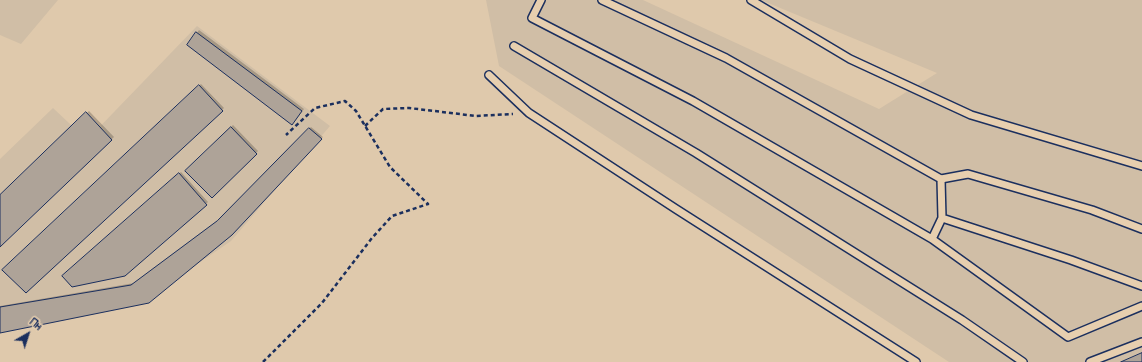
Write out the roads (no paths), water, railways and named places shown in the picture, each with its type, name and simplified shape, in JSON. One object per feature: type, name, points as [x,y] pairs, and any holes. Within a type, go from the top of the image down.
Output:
[{"type":"lane","points":[[541,0],[532,18],[693,101],[932,239],[1068,337],[1142,306]]},
{"type":"lane","points":[[602,0],[726,58],[942,179],[968,174],[1092,210],[1142,229]]},
{"type":"lane","points":[[751,0],[850,58],[971,115],[1142,166]]},
{"type":"lane","points":[[514,46],[696,153],[962,320],[1023,362]]},
{"type":"lane","points":[[488,75],[529,113],[916,362]]},
{"type":"lane","points":[[932,239],[942,218],[942,179]]},
{"type":"lane","points":[[942,218],[1071,260],[1142,286]]},
{"type":"lane","points":[[1090,362],[1142,342]]}]
